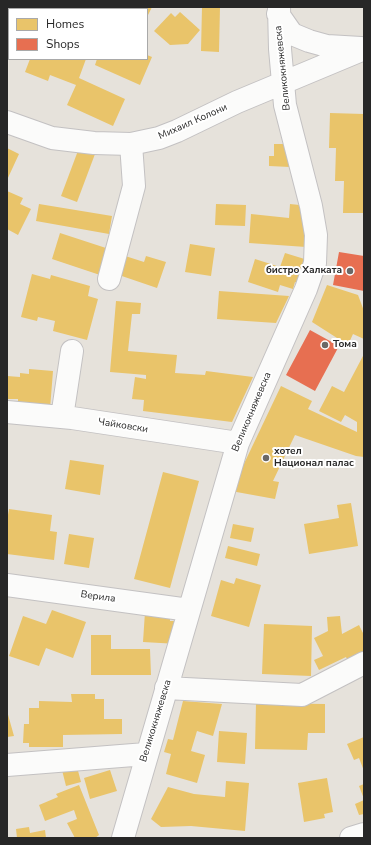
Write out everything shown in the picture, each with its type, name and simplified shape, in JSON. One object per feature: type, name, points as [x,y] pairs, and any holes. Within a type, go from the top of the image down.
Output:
[{"type":"street","points":[[278,11],[292,34],[327,46],[364,49]]},
{"type":"street","name":"Великокняжевска","points":[[123,838],[146,754],[190,610],[238,443],[306,289],[315,263],[316,235],[314,220],[285,105],[278,11]]},
{"type":"street","name":"Михаил Колони","points":[[7,122],[52,138],[94,143],[131,144],[159,138],[237,102],[364,49]]},
{"type":"street","points":[[109,279],[134,186],[131,144]]},
{"type":"street","points":[[62,417],[72,350]]},
{"type":"street","name":"Чайковски","points":[[7,412],[62,417],[238,443]]},
{"type":"street","name":"Верила","points":[[7,585],[190,610]]},
{"type":"street","points":[[166,688],[302,695],[364,663]]},
{"type":"street","points":[[7,765],[146,754]]},
{"type":"street","points":[[351,838],[364,834]]},
{"type":"building: Homes","points":[[72,7],[94,7],[94,8]]},
{"type":"building: Homes","points":[[152,7],[148,15],[148,8],[117,8]]},
{"type":"building: Homes","points":[[202,7],[220,7],[219,52],[201,51]]},
{"type":"building: Homes","points":[[180,12],[200,30],[188,44],[170,45],[154,31],[171,13],[175,17]]},
{"type":"building: Homes","points":[[148,55],[152,57],[140,85],[95,65],[97,60],[148,60]]},
{"type":"building: Homes","points":[[30,60],[86,60],[79,78],[125,99],[113,126],[67,105],[76,85],[50,75],[48,81],[25,72]]},
{"type":"building: Homes","points":[[330,113],[364,114],[364,213],[343,213],[344,181],[335,181],[336,148],[329,148]]},
{"type":"building: Homes","points":[[274,144],[290,144],[290,167],[269,166],[269,156],[274,156]]},
{"type":"building: Homes","points":[[7,148],[19,154],[7,180]]},
{"type":"building: Homes","points":[[79,148],[95,154],[77,202],[61,196]]},
{"type":"building: Homes","points":[[7,191],[23,198],[20,204],[31,209],[18,235],[7,229]]},
{"type":"building: Homes","points":[[39,204],[112,216],[109,234],[36,221]]},
{"type":"building: Homes","points":[[216,204],[246,205],[245,226],[215,225]]},
{"type":"building: Homes","points":[[290,204],[309,206],[306,247],[249,243],[251,214],[289,218]]},
{"type":"building: Homes","points":[[60,233],[109,249],[100,275],[52,259]]},
{"type":"building: Homes","points":[[190,244],[215,248],[211,276],[185,272]]},
{"type":"building: Homes","points":[[285,253],[311,261],[304,285],[295,282],[293,289],[280,285],[278,292],[248,282],[255,259],[280,267]]},
{"type":"building: Homes","points":[[119,254],[144,262],[146,256],[166,262],[157,288],[113,273]]},
{"type":"building: Homes","points":[[32,274],[50,279],[51,275],[90,286],[88,296],[98,299],[87,340],[53,331],[55,321],[38,317],[37,321],[21,317]]},
{"type":"building: Homes","points":[[327,285],[358,295],[364,311],[364,339],[353,334],[348,345],[312,322]]},
{"type":"building: Homes","points":[[219,291],[289,296],[276,323],[217,319]]},
{"type":"building: Homes","points":[[116,301],[141,303],[140,314],[132,314],[128,351],[177,355],[175,373],[205,375],[206,371],[253,377],[232,422],[143,411],[144,400],[132,399],[135,377],[146,379],[146,375],[110,372]]},
{"type":"building: Homes","points":[[364,354],[364,457],[356,456],[295,435],[273,481],[279,482],[275,499],[231,491],[281,386],[312,401],[308,409],[357,432],[357,422],[345,415],[341,422],[319,411],[332,386],[344,392]]},
{"type":"building: Homes","points":[[29,369],[53,371],[50,409],[18,406],[18,399],[7,399],[7,376],[20,377],[20,373],[29,374]]},
{"type":"building: Homes","points":[[70,460],[104,465],[100,495],[65,489]]},
{"type":"building: Homes","points":[[163,472],[199,481],[170,588],[134,579]]},
{"type":"building: Homes","points":[[351,503],[358,546],[309,554],[304,524],[339,518],[337,505]]},
{"type":"building: Homes","points":[[9,509],[52,515],[50,531],[57,532],[54,560],[7,554],[7,521]]},
{"type":"building: Homes","points":[[233,524],[254,528],[251,542],[230,538]]},
{"type":"building: Homes","points":[[69,534],[94,538],[89,568],[64,564]]},
{"type":"building: Homes","points":[[228,546],[260,554],[257,566],[225,558]]},
{"type":"building: Homes","points":[[236,578],[261,585],[249,627],[211,616],[221,580],[234,584]]},
{"type":"building: Homes","points":[[52,610],[86,622],[73,658],[46,648],[39,666],[9,656],[23,616],[46,624]]},
{"type":"building: Homes","points":[[145,612],[170,614],[170,621],[179,621],[178,644],[143,642]]},
{"type":"building: Homes","points":[[340,616],[342,634],[359,625],[364,635],[364,654],[348,661],[346,657],[319,670],[314,660],[323,656],[314,638],[328,631],[327,617]]},
{"type":"building: Homes","points":[[264,624],[312,626],[311,676],[262,674]]},
{"type":"building: Homes","points":[[91,635],[111,635],[111,649],[150,649],[151,675],[91,675]]},
{"type":"building: Homes","points":[[71,694],[95,694],[95,699],[104,699],[104,719],[122,719],[122,734],[63,735],[63,747],[29,747],[29,743],[23,743],[24,724],[29,724],[29,708],[39,708],[39,701],[72,702]]},
{"type":"building: Homes","points":[[183,701],[222,704],[213,736],[197,731],[191,751],[205,755],[197,783],[166,774],[171,754],[164,752],[168,739],[173,740]]},
{"type":"building: Homes","points":[[256,703],[325,704],[325,733],[308,733],[307,750],[255,749]]},
{"type":"building: Homes","points":[[7,711],[14,736],[7,737]]},
{"type":"building: Homes","points":[[219,731],[247,733],[245,764],[217,762]]},
{"type":"building: Homes","points":[[364,737],[364,771],[359,758],[354,760],[347,744]]},
{"type":"building: Homes","points":[[77,767],[81,782],[66,786],[62,770]]},
{"type":"building: Homes","points":[[110,770],[117,791],[90,799],[84,778]]},
{"type":"building: Homes","points":[[327,778],[333,812],[324,814],[325,818],[304,822],[298,783]]},
{"type":"building: Homes","points":[[226,781],[249,783],[245,831],[191,826],[161,827],[151,819],[168,787],[194,794],[225,797]]},
{"type":"building: Homes","points":[[364,784],[364,799],[359,786]]},
{"type":"building: Homes","points":[[79,785],[99,835],[95,838],[75,838],[67,823],[77,819],[74,810],[45,821],[39,805],[58,797],[56,794]]},
{"type":"building: Homes","points":[[364,800],[364,814],[359,815],[355,804]]},
{"type":"building: Homes","points":[[29,827],[30,833],[45,830],[46,838],[17,838],[16,829]]},
{"type":"building: Shops","name":"бистро Халката","points":[[339,252],[364,256],[364,291],[333,285]]},
{"type":"building: Shops","points":[[310,330],[339,346],[315,391],[286,375]]},
{"type":"place","name":"бистро Халката","points":[[350,271]]},
{"type":"place","name":"Тома","points":[[325,345]]},
{"type":"place","name":"хотел Национал палас","points":[[266,458]]}]
